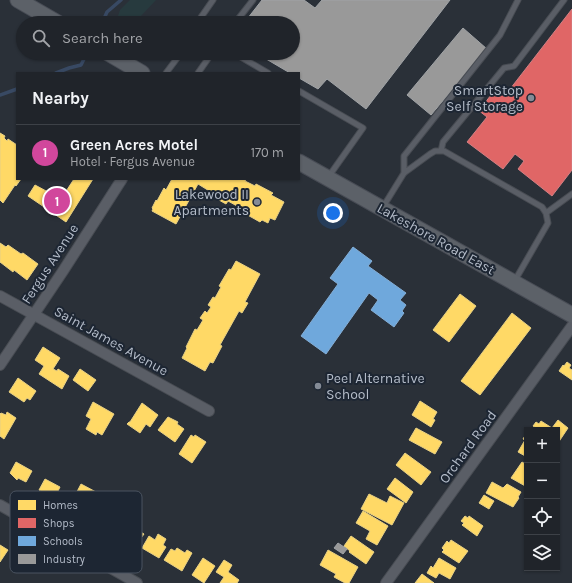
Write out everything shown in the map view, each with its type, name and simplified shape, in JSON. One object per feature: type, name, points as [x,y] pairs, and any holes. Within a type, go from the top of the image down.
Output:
[{"type":"main road","points":[[18,0],[46,16]]},
{"type":"main road","points":[[120,60],[140,72]]},
{"type":"main road","name":"Lakeshore Road East","points":[[300,163],[513,282],[572,317]]},
{"type":"street","name":"Fergus Avenue","points":[[0,365],[121,180]]},
{"type":"street","name":"Saint James Avenue","points":[[0,296],[209,411]]},
{"type":"street","name":"Orchard Road","points":[[386,583],[572,317]]},
{"type":"street","points":[[0,505],[10,511]]},
{"type":"street","points":[[119,573],[137,583]]},
{"type":"lane","points":[[202,16],[213,0]]},
{"type":"lane","points":[[240,16],[253,0]]},
{"type":"lane","points":[[404,173],[404,156],[500,35],[518,0]]},
{"type":"lane","points":[[442,151],[443,142],[504,68],[514,66],[564,0]]},
{"type":"lane","points":[[167,72],[176,60]]},
{"type":"lane","points":[[199,72],[207,60]]},
{"type":"lane","points":[[246,60],[266,72]]},
{"type":"lane","points":[[300,92],[363,128],[327,178]]},
{"type":"lane","points":[[382,209],[404,173],[435,151],[442,151],[542,207],[546,213],[548,223],[513,282]]},
{"type":"lane","points":[[546,213],[572,194]]},
{"type":"green space","points":[[130,0],[156,0],[141,16],[118,16],[120,10]]},
{"type":"building: Homes","points":[[0,133],[5,136],[4,138],[7,141],[8,139],[16,144],[16,180],[20,180],[16,186],[15,185],[3,203],[0,200]]},
{"type":"building: Homes","points":[[73,180],[92,180],[66,222],[28,196],[35,185],[61,199]]},
{"type":"building: Homes","name":"Lakewood II Apartments","points":[[171,180],[246,180],[255,186],[256,184],[273,193],[271,195],[284,202],[275,220],[270,218],[268,223],[262,220],[260,222],[244,213],[246,211],[228,201],[226,204],[210,195],[211,192],[198,184],[176,224],[152,211],[156,200],[157,201],[164,188],[166,190]]},
{"type":"building: Homes","points":[[0,243],[6,247],[8,245],[21,254],[23,253],[38,264],[27,280],[0,262]]},
{"type":"building: Homes","points":[[236,261],[260,274],[245,302],[248,303],[242,313],[239,311],[220,345],[222,346],[213,363],[210,362],[205,371],[182,358],[195,329],[197,330],[203,320],[200,318],[205,311],[207,313],[211,307],[208,305],[213,297],[215,298],[221,287],[219,286],[229,269],[231,270]]},
{"type":"building: Homes","points":[[460,294],[476,306],[449,342],[433,330]]},
{"type":"building: Homes","points":[[512,313],[531,328],[480,395],[461,381]]},
{"type":"building: Homes","points":[[43,347],[60,358],[53,369],[57,371],[58,369],[69,376],[62,389],[39,374],[44,366],[35,360]]},
{"type":"building: Homes","points":[[567,362],[571,365],[569,368],[572,370],[572,380],[559,371]]},
{"type":"building: Homes","points":[[80,369],[96,380],[88,391],[73,380]]},
{"type":"building: Homes","points":[[18,378],[36,391],[30,400],[27,398],[24,402],[9,392]]},
{"type":"building: Homes","points":[[420,401],[437,412],[431,427],[412,415]]},
{"type":"building: Homes","points":[[93,402],[114,414],[102,435],[97,432],[96,435],[86,429],[91,419],[86,416]]},
{"type":"building: Homes","points":[[142,403],[158,415],[150,427],[146,424],[140,433],[127,424],[130,422]]},
{"type":"building: Homes","points":[[7,412],[16,418],[4,439],[0,436],[0,414],[6,415]]},
{"type":"building: Homes","points":[[168,417],[178,422],[177,424],[184,429],[175,442],[158,430]]},
{"type":"building: Homes","points":[[558,420],[568,428],[560,440],[560,427],[553,427]]},
{"type":"building: Homes","points":[[541,421],[550,427],[533,426],[536,422],[539,424]]},
{"type":"building: Homes","points":[[416,428],[442,442],[435,454],[409,440]]},
{"type":"building: Homes","points":[[191,435],[194,437],[195,435],[206,442],[192,463],[179,454]]},
{"type":"building: Homes","points":[[524,442],[524,455],[518,452]]},
{"type":"building: Homes","points":[[405,453],[431,472],[421,485],[396,465]]},
{"type":"building: Homes","points":[[16,462],[32,471],[26,482],[18,478],[17,480],[10,473]]},
{"type":"building: Homes","points":[[522,462],[524,463],[524,485],[511,478]]},
{"type":"building: Homes","points":[[395,478],[413,492],[406,503],[387,489]]},
{"type":"building: Homes","points":[[45,479],[60,487],[58,491],[39,490]]},
{"type":"building: Homes","points":[[492,482],[503,488],[507,484],[521,492],[513,507],[486,493]]},
{"type":"building: Homes","points":[[81,484],[94,491],[77,491]]},
{"type":"building: Homes","points":[[369,494],[387,503],[390,496],[404,503],[392,525],[361,509]]},
{"type":"building: Homes","points":[[484,495],[494,501],[489,509],[479,503]]},
{"type":"building: Homes","points":[[363,511],[388,526],[377,545],[366,539],[370,531],[356,523]]},
{"type":"building: Homes","points":[[465,516],[468,518],[469,516],[483,526],[477,536],[462,525],[464,523],[461,521]]},
{"type":"building: Homes","points":[[158,534],[166,539],[163,545],[166,547],[159,558],[142,548],[149,536],[155,540]]},
{"type":"building: Homes","points":[[351,536],[374,552],[366,564],[349,552],[350,551],[344,546]]},
{"type":"building: Homes","points":[[451,540],[468,551],[459,563],[442,552],[444,550],[442,548],[447,541],[449,543]]},
{"type":"building: Homes","points":[[0,545],[8,550],[0,562]]},
{"type":"building: Homes","points":[[177,548],[185,553],[187,550],[192,553],[182,571],[164,560],[171,549],[175,551]]},
{"type":"building: Homes","points":[[328,550],[358,567],[349,583],[345,583],[334,577],[336,574],[320,565]]},
{"type":"building: Homes","points":[[203,558],[215,566],[204,583],[192,575]]},
{"type":"building: Homes","points":[[439,558],[456,568],[450,579],[439,573],[436,578],[427,573],[431,566],[433,568]]},
{"type":"building: Homes","points":[[224,560],[232,565],[228,572],[239,580],[237,583],[220,583],[224,577],[216,572]]},
{"type":"building: Homes","points":[[422,574],[434,583],[415,583]]},
{"type":"building: Shops","name":"SmartStop Self Storage","points":[[572,9],[572,170],[552,196],[518,169],[524,161],[515,154],[503,169],[467,142],[487,117],[478,110],[483,103],[484,104],[498,86],[507,93]]},
{"type":"building: Schools","points":[[353,247],[372,261],[368,266],[406,293],[400,300],[406,305],[402,311],[404,313],[394,327],[371,310],[378,300],[369,293],[326,354],[301,336],[338,284],[330,278]]},
{"type":"building: Industry","points":[[262,0],[304,0],[315,8],[322,0],[450,0],[366,109],[327,79],[318,89],[300,79],[300,72],[288,72],[268,60],[300,60],[300,16],[249,16]]},
{"type":"building: Industry","points":[[463,28],[487,49],[431,115],[407,95]]},
{"type":"building: Industry","points":[[338,543],[347,549],[343,554],[334,548]]},
{"type":"waterway","points":[[105,16],[107,12],[121,0]]},
{"type":"waterway","points":[[59,72],[81,65],[84,60]]},
{"type":"waterway","points":[[0,95],[16,89]]},
{"type":"place","name":"SmartStop Self Storage","points":[[531,98]]},
{"type":"place","name":"Green Acres Motel","points":[[57,201]]},
{"type":"place","name":"Lakewood II Apartments","points":[[257,202]]},
{"type":"place","name":"Peel Alternative School","points":[[318,386]]}]
